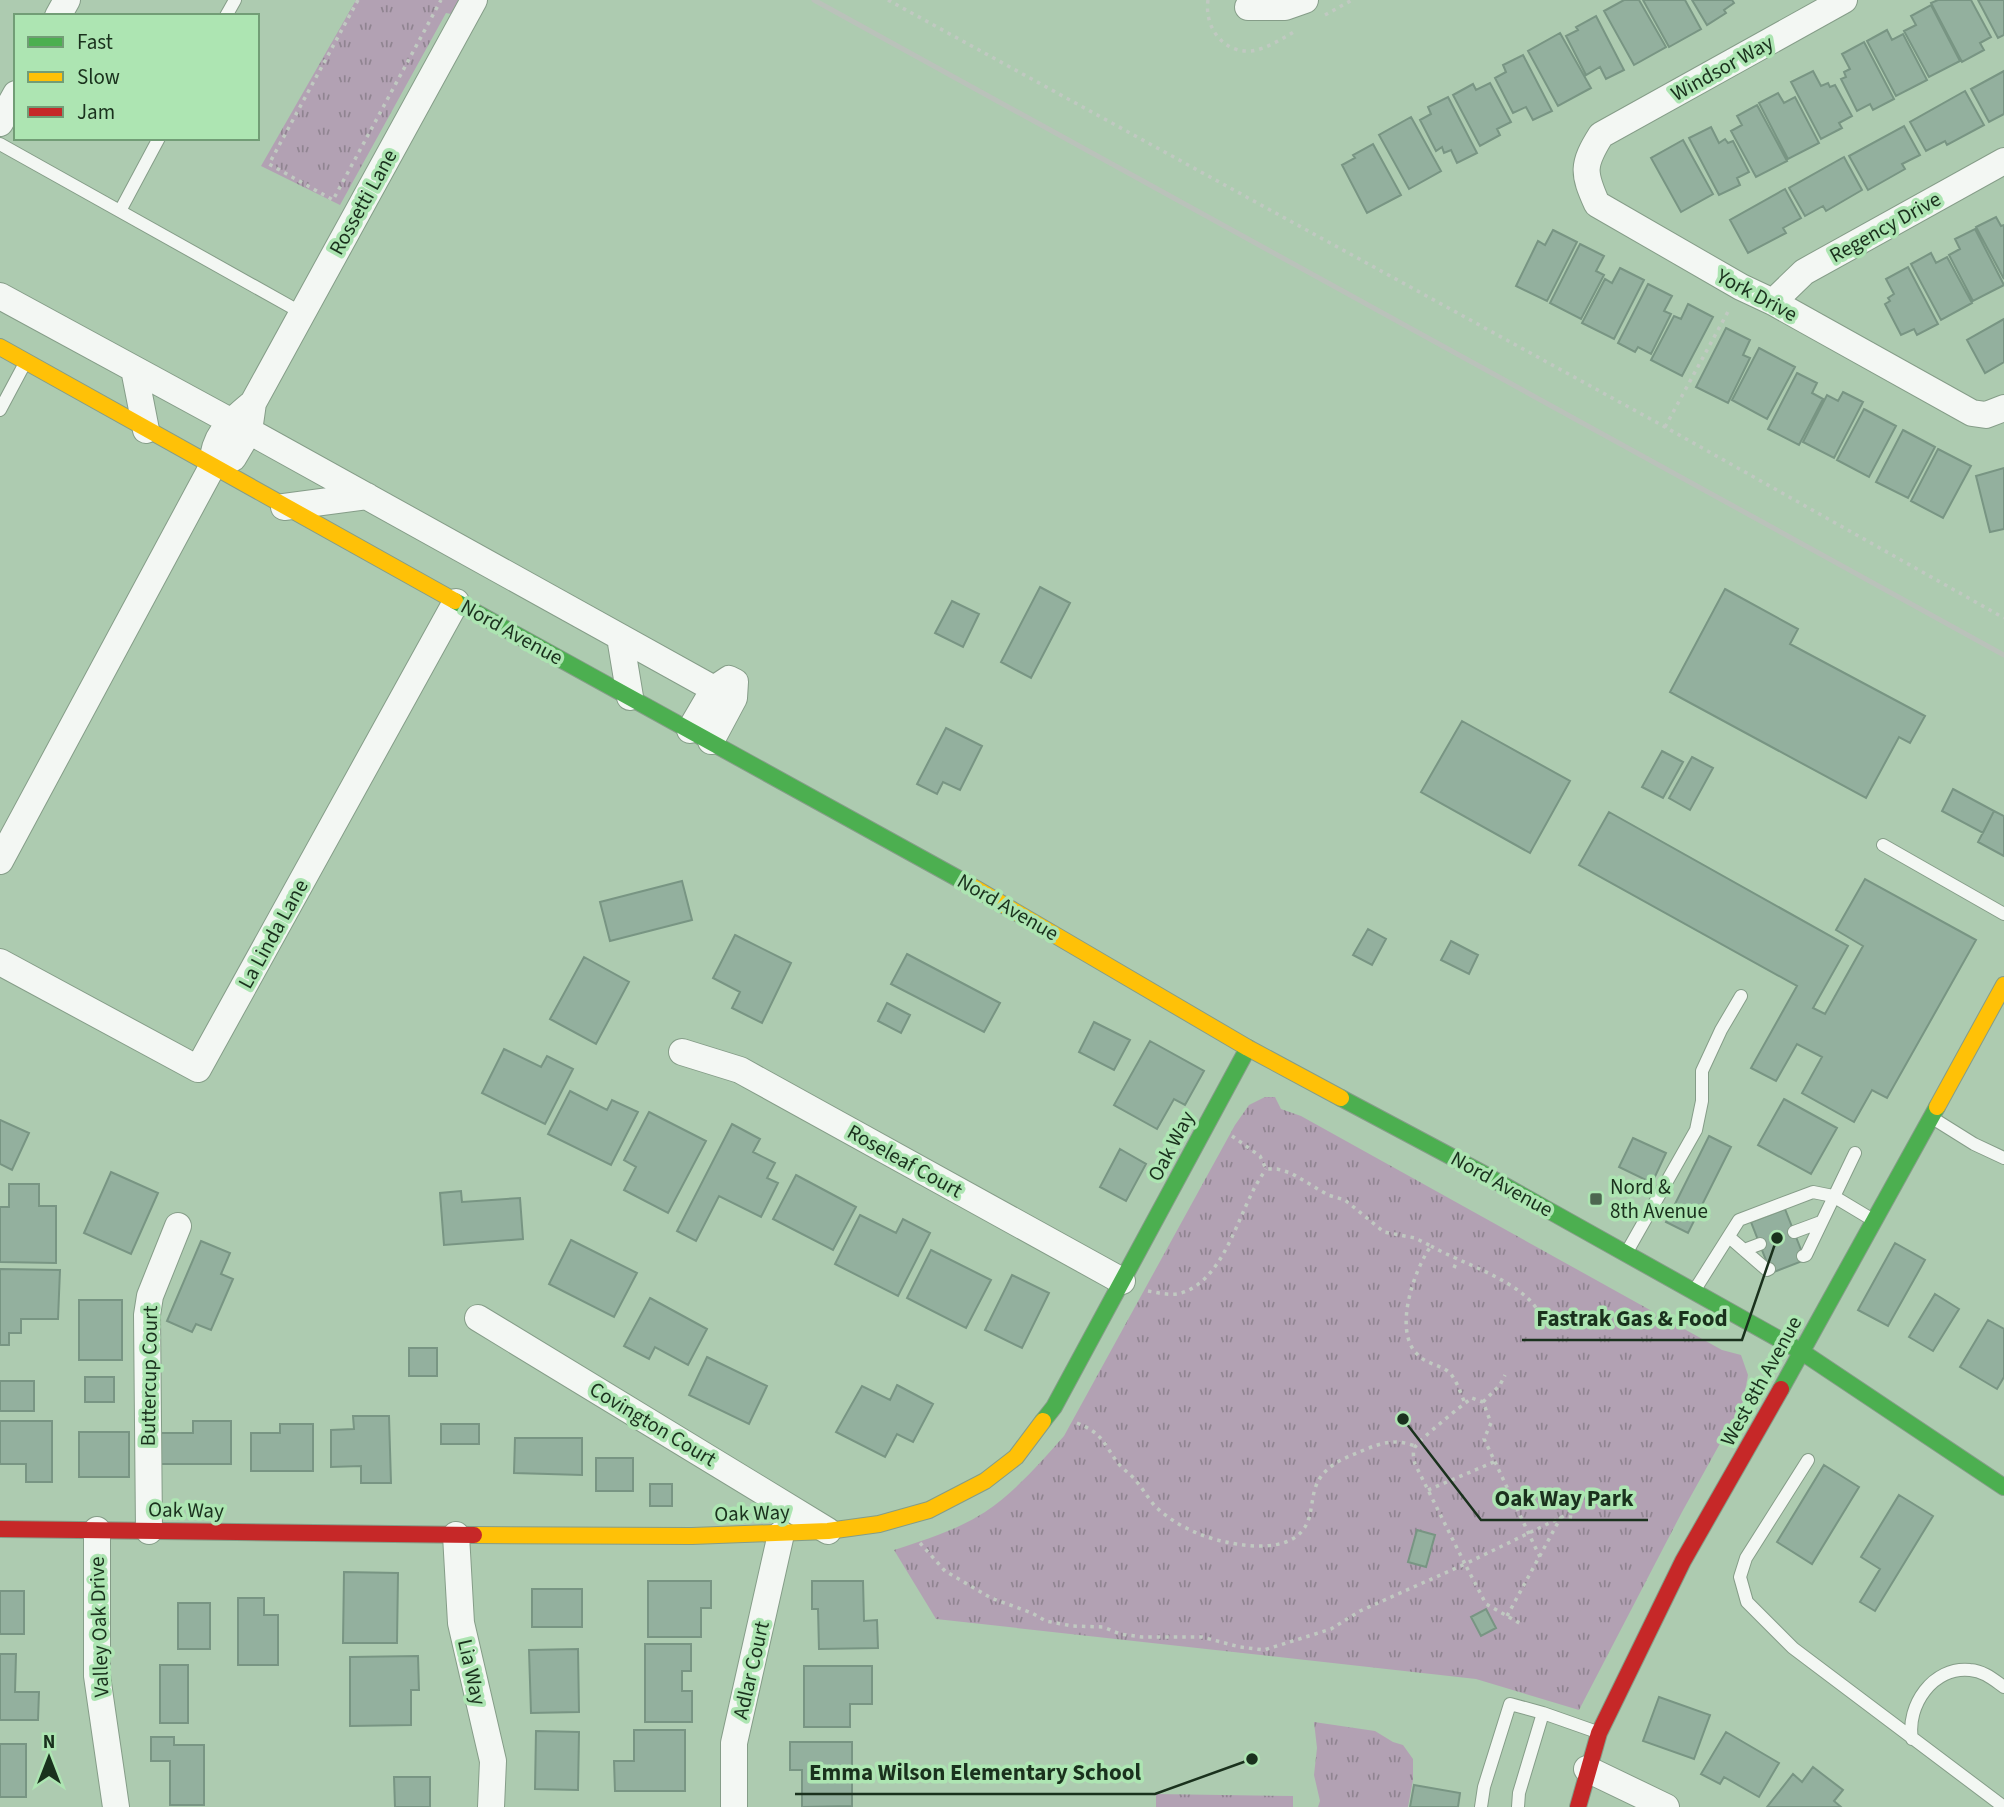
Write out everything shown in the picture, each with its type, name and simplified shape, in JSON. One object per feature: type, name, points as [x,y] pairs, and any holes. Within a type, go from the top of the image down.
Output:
[{"type":"street","name":"Rossetti Lane","points":[[212,467],[233,458],[239,426],[474,0]]},
{"type":"street","points":[[1248,7],[1285,7],[1305,0]]},
{"type":"street","name":"Windsor Way","points":[[1601,135],[1844,0]]},
{"type":"street","points":[[0,123],[14,98]]},
{"type":"street","name":"York Drive","points":[[1601,135],[1588,156],[1586,180],[1597,204],[1741,287],[1773,302],[1972,413],[1995,412]]},
{"type":"street","name":"Regency Drive","points":[[1773,302],[1804,272],[2004,161]]},
{"type":"street","points":[[0,296],[620,637],[726,683],[734,698],[700,736]]},
{"type":"street","name":"Nord Avenue","points":[[0,347],[284,507],[1015,910],[1248,1048],[1482,1173],[1802,1352],[2004,1486]]},
{"type":"street","points":[[134,369],[146,430]]},
{"type":"street","points":[[0,861],[212,467]]},
{"type":"street","points":[[284,507],[366,496]]},
{"type":"street","name":"La Linda Lane","points":[[0,962],[198,1069],[456,602]]},
{"type":"street","points":[[620,637],[630,697]]},
{"type":"street","name":"West 8th Avenue","points":[[1578,1807],[1587,1769],[1600,1733],[1683,1561],[1802,1352],[2004,985]]},
{"type":"street","name":"Oak Way","points":[[0,1529],[456,1535],[781,1534],[879,1524],[929,1510],[985,1481],[1016,1457],[1054,1407],[1133,1286],[1248,1048]]},
{"type":"street","name":"Roseleaf Court","points":[[682,1052],[740,1070],[1133,1286]]},
{"type":"street","name":"Buttercup Court","points":[[149,1531],[147,1315],[150,1296],[178,1226]]},
{"type":"street","name":"Covington Court","points":[[478,1318],[828,1531]]},
{"type":"street","name":"Valley Oak Drive","points":[[97,1530],[97,1676],[116,1807]]},
{"type":"street","name":"Adlar Court","points":[[734,1807],[734,1743],[781,1534]]},
{"type":"street","name":"Lia Way","points":[[456,1535],[461,1623],[493,1761],[491,1807]]},
{"type":"street","points":[[1587,1769],[1666,1807]]},
{"type":"lane","points":[[120,211],[158,140]]},
{"type":"lane","points":[[0,144],[302,313]]},
{"type":"lane","points":[[0,410],[26,361]]},
{"type":"lane","points":[[1883,845],[2004,914]]},
{"type":"lane","points":[[1626,1254],[1696,1130],[1702,1101],[1702,1071],[1741,996]]},
{"type":"lane","points":[[1931,1116],[1974,1144],[2004,1158]]},
{"type":"lane","points":[[1803,1256],[1806,1255],[1855,1153]]},
{"type":"lane","points":[[1694,1292],[1739,1220],[1813,1192],[1833,1196],[1874,1220]]},
{"type":"lane","points":[[1794,1232],[1821,1222]]},
{"type":"lane","points":[[1729,1237],[1769,1269]]},
{"type":"lane","points":[[1744,1250],[1760,1244]]},
{"type":"lane","points":[[1808,1460],[1746,1558],[1740,1577],[1747,1602],[1793,1648],[2004,1807]]},
{"type":"lane","points":[[1912,1739],[1911,1715],[1932,1682],[1951,1673],[1969,1669],[1984,1673],[2004,1687]]},
{"type":"lane","points":[[1481,1807],[1484,1787],[1510,1704],[1600,1733]]},
{"type":"lane","points":[[1518,1807],[1519,1793],[1543,1713]]},
{"type":"path","points":[[358,0],[269,164],[333,200],[441,0]]},
{"type":"path","points":[[888,0],[1665,427],[2004,618]]},
{"type":"path","points":[[1665,427],[1741,287]]},
{"type":"path","points":[[1227,1133],[1261,1156],[1266,1169]]},
{"type":"path","points":[[1266,1169],[1277,1168],[1291,1173],[1328,1195],[1345,1200],[1384,1232],[1415,1238],[1457,1261],[1499,1279],[1536,1305],[1540,1315]]},
{"type":"path","points":[[1133,1286],[1179,1294],[1203,1278],[1230,1244],[1253,1190],[1266,1169]]},
{"type":"path","points":[[1431,1246],[1420,1261],[1413,1283],[1407,1334],[1409,1344],[1415,1353],[1452,1375],[1465,1403]]},
{"type":"path","points":[[1454,1268],[1457,1261]]},
{"type":"path","points":[[1483,1402],[1500,1385],[1505,1375]]},
{"type":"path","points":[[1523,1625],[1486,1604],[1415,1464],[1415,1446],[1472,1398],[1483,1402],[1491,1423],[1484,1439],[1540,1557]]},
{"type":"path","points":[[1077,1423],[1093,1429],[1103,1438],[1119,1465],[1135,1479],[1166,1516],[1206,1536],[1251,1546],[1271,1546],[1288,1541],[1303,1531],[1309,1520],[1315,1486],[1325,1471],[1336,1462],[1382,1443],[1394,1441],[1415,1446]]},
{"type":"path","points":[[1428,1490],[1495,1462]]},
{"type":"path","points":[[1507,1616],[1561,1517]]},
{"type":"path","points":[[918,1542],[945,1571],[991,1598],[1046,1621],[1103,1628],[1142,1637],[1202,1637],[1264,1650],[1331,1629],[1360,1611],[1561,1517],[1577,1518]]},
{"type":"green space","points":[[356,0],[460,0],[451,14],[446,13],[340,205],[261,166]]},
{"type":"green space","points":[[1265,1097],[1275,1097],[1281,1109],[1301,1116],[1722,1350],[1741,1355],[1748,1375],[1743,1402],[1682,1512],[1579,1710],[1476,1679],[936,1619],[894,1550],[952,1529],[985,1512],[1017,1486],[1064,1436],[1235,1125],[1249,1105]]},
{"type":"green space","points":[[1314,1722],[1375,1731],[1403,1745],[1413,1759],[1413,1780],[1408,1807],[1318,1807],[1320,1801],[1314,1775],[1317,1748]]},
{"type":"green space","points":[[1156,1794],[1293,1796],[1293,1807],[1156,1807]]},
{"type":"building","points":[[1624,0],[1639,0],[1666,47],[1634,65],[1604,11]]},
{"type":"building","points":[[1643,0],[1685,0],[1701,29],[1669,47]]},
{"type":"building","points":[[1692,0],[1732,0],[1734,3],[1724,10],[1726,13],[1707,25]]},
{"type":"building","points":[[1938,0],[1971,0],[1991,37],[1980,43],[1984,50],[1962,62],[1931,3]]},
{"type":"building","points":[[1978,0],[2004,0],[2004,35],[1998,38]]},
{"type":"building","points":[[1931,5],[1960,61],[1929,77],[1904,31],[1916,25],[1911,16]]},
{"type":"building","points":[[1596,16],[1624,70],[1606,79],[1600,67],[1586,75],[1566,36]]},
{"type":"building","points":[[1887,30],[1892,40],[1903,34],[1927,80],[1896,96],[1867,41]]},
{"type":"building","points":[[1560,33],[1591,88],[1558,106],[1528,51]]},
{"type":"building","points":[[1864,42],[1894,99],[1873,110],[1870,104],[1857,111],[1841,79],[1846,77],[1844,72],[1850,69],[1842,54]]},
{"type":"building","points":[[1523,55],[1552,111],[1533,120],[1526,107],[1513,113],[1495,78],[1506,72],[1503,65]]},
{"type":"building","points":[[1813,71],[1821,86],[1828,83],[1830,87],[1835,85],[1852,116],[1839,123],[1842,128],[1821,139],[1791,82]]},
{"type":"building","points":[[2004,71],[2004,114],[1989,122],[1971,89]]},
{"type":"building","points":[[1490,83],[1511,122],[1497,129],[1500,135],[1480,146],[1453,95],[1473,84],[1476,90]]},
{"type":"building","points":[[1965,91],[1984,125],[1947,145],[1945,141],[1926,151],[1910,122]]},
{"type":"building","points":[[1778,93],[1784,103],[1795,97],[1819,143],[1788,159],[1759,103]]},
{"type":"building","points":[[1448,97],[1477,153],[1457,163],[1451,150],[1444,153],[1442,147],[1436,151],[1420,120],[1431,114],[1428,107]]},
{"type":"building","points":[[1757,105],[1787,161],[1756,177],[1731,131],[1742,125],[1737,116]]},
{"type":"building","points":[[1411,117],[1441,171],[1409,189],[1379,135]]},
{"type":"building","points":[[1904,126],[1920,155],[1902,164],[1905,169],[1868,190],[1849,156]]},
{"type":"building","points":[[1711,127],[1719,143],[1725,139],[1728,143],[1733,141],[1749,172],[1737,178],[1740,185],[1719,195],[1689,138]]},
{"type":"building","points":[[1683,140],[1713,194],[1681,212],[1651,158]]},
{"type":"building","points":[[1373,144],[1401,195],[1367,213],[1342,165],[1355,158],[1353,155]]},
{"type":"building","points":[[1844,157],[1862,190],[1826,211],[1823,206],[1805,216],[1789,188]]},
{"type":"building","points":[[1785,189],[1801,218],[1783,228],[1786,233],[1748,253],[1730,220]]},
{"type":"building","points":[[1996,217],[2001,226],[2004,225],[2004,279],[1976,227]]},
{"type":"building","points":[[1975,229],[2004,285],[1973,301],[1949,255],[1960,249],[1955,239]]},
{"type":"building","points":[[1553,230],[1577,242],[1547,301],[1516,286],[1538,241],[1545,245]]},
{"type":"building","points":[[1580,244],[1604,256],[1596,271],[1604,275],[1581,319],[1550,303]]},
{"type":"building","points":[[1931,253],[1936,263],[1947,257],[1972,303],[1941,320],[1911,264]]},
{"type":"building","points":[[1908,267],[1938,324],[1917,335],[1914,329],[1901,335],[1885,304],[1894,294],[1886,279]]},
{"type":"building","points":[[1620,268],[1644,280],[1614,339],[1582,323],[1605,279],[1612,283]]},
{"type":"building","points":[[1648,284],[1672,296],[1664,311],[1671,314],[1651,354],[1638,347],[1635,352],[1618,343]]},
{"type":"building","points":[[1688,304],[1713,317],[1682,376],[1651,360],[1674,316],[1681,319]]},
{"type":"building","points":[[2004,319],[2004,362],[1985,373],[1967,340]]},
{"type":"building","points":[[1726,328],[1750,340],[1743,355],[1750,358],[1728,403],[1696,387]]},
{"type":"building","points":[[1759,348],[1795,367],[1767,419],[1732,400]]},
{"type":"building","points":[[1797,373],[1817,383],[1812,393],[1823,399],[1799,445],[1768,429]]},
{"type":"building","points":[[1843,392],[1863,402],[1834,458],[1803,442],[1827,395],[1838,401]]},
{"type":"building","points":[[1864,409],[1896,426],[1869,477],[1837,460]]},
{"type":"building","points":[[1903,430],[1935,447],[1908,498],[1876,482]]},
{"type":"building","points":[[1938,449],[1971,466],[1943,518],[1911,501]]},
{"type":"building","points":[[2004,468],[2004,529],[1990,532],[1976,476]]},
{"type":"building","points":[[1040,587],[1070,603],[1031,678],[1001,662]]},
{"type":"building","points":[[1725,589],[1798,629],[1790,644],[1925,716],[1910,743],[1899,737],[1866,798],[1670,692]]},
{"type":"building","points":[[952,601],[979,614],[963,647],[935,633]]},
{"type":"building","points":[[1462,721],[1570,781],[1530,853],[1421,792]]},
{"type":"building","points":[[946,728],[982,746],[960,790],[943,782],[937,794],[917,784]]},
{"type":"building","points":[[1662,751],[1683,762],[1663,798],[1642,787]]},
{"type":"building","points":[[1692,757],[1713,768],[1690,810],[1669,798]]},
{"type":"building","points":[[1953,789],[1994,811],[1983,833],[1942,811]]},
{"type":"building","points":[[1994,811],[2004,816],[2004,856],[1978,842]]},
{"type":"building","points":[[1609,812],[1848,946],[1813,1008],[1825,1014],[1863,946],[1836,930],[1865,879],[1976,940],[1887,1098],[1872,1090],[1854,1122],[1802,1093],[1822,1057],[1797,1044],[1776,1081],[1751,1068],[1797,986],[1579,865]]},
{"type":"building","points":[[682,881],[692,920],[610,941],[600,902]]},
{"type":"building","points":[[1368,929],[1386,939],[1372,965],[1353,955]]},
{"type":"building","points":[[735,935],[791,963],[762,1023],[732,1008],[740,992],[713,978]]},
{"type":"building","points":[[1451,941],[1478,955],[1469,974],[1441,960]]},
{"type":"building","points":[[907,954],[1000,1003],[984,1032],[891,984]]},
{"type":"building","points":[[584,957],[629,982],[596,1044],[550,1019]]},
{"type":"building","points":[[887,1003],[910,1015],[901,1033],[878,1021]]},
{"type":"building","points":[[1094,1022],[1130,1040],[1114,1070],[1079,1052]]},
{"type":"building","points":[[1150,1041],[1204,1071],[1185,1105],[1174,1099],[1157,1129],[1114,1105]]},
{"type":"building","points":[[504,1049],[541,1067],[547,1056],[573,1069],[545,1124],[482,1093]]},
{"type":"building","points":[[570,1091],[607,1110],[612,1100],[638,1112],[611,1165],[548,1134]]},
{"type":"building","points":[[1784,1099],[1837,1128],[1811,1174],[1758,1145]]},
{"type":"building","points":[[649,1112],[706,1141],[668,1213],[624,1190],[636,1167],[624,1160]]},
{"type":"building","points":[[0,1120],[29,1133],[12,1170],[0,1164]]},
{"type":"building","points":[[732,1124],[760,1139],[753,1152],[775,1163],[767,1178],[778,1183],[761,1217],[719,1196],[696,1241],[677,1231]]},
{"type":"building","points":[[1709,1136],[1731,1147],[1688,1233],[1666,1222]]},
{"type":"building","points":[[1633,1138],[1666,1153],[1652,1183],[1619,1167]]},
{"type":"building","points":[[1120,1149],[1146,1164],[1126,1201],[1100,1187]]},
{"type":"building","points":[[111,1172],[158,1193],[131,1254],[84,1233]]},
{"type":"building","points":[[796,1175],[856,1207],[833,1250],[773,1219]]},
{"type":"building","points":[[9,1184],[39,1184],[39,1206],[56,1206],[56,1263],[0,1262],[0,1207],[9,1207]]},
{"type":"building","points":[[461,1191],[462,1202],[520,1198],[523,1239],[444,1245],[440,1193]]},
{"type":"building","points":[[1785,1209],[1805,1260],[1771,1273],[1751,1222]]},
{"type":"building","points":[[860,1215],[896,1233],[903,1219],[930,1233],[898,1296],[835,1264]]},
{"type":"building","points":[[571,1240],[637,1273],[614,1317],[549,1284]]},
{"type":"building","points":[[201,1241],[230,1253],[221,1274],[233,1279],[211,1330],[196,1324],[192,1332],[167,1321]]},
{"type":"building","points":[[1895,1243],[1925,1260],[1888,1326],[1858,1310]]},
{"type":"building","points":[[931,1250],[991,1280],[966,1328],[907,1298]]},
{"type":"building","points":[[0,1269],[60,1270],[58,1319],[21,1319],[21,1333],[9,1333],[9,1345],[0,1345]]},
{"type":"building","points":[[1012,1275],[1049,1293],[1022,1348],[985,1330]]},
{"type":"building","points":[[1935,1294],[1959,1309],[1933,1351],[1909,1337]]},
{"type":"building","points":[[650,1298],[707,1329],[688,1365],[655,1347],[649,1359],[624,1346]]},
{"type":"building","points":[[79,1300],[122,1300],[122,1360],[79,1360]]},
{"type":"building","points":[[1988,1320],[2004,1329],[2004,1377],[1997,1389],[1960,1367]]},
{"type":"building","points":[[409,1348],[437,1348],[437,1376],[409,1376]]},
{"type":"building","points":[[707,1357],[767,1386],[749,1424],[689,1395]]},
{"type":"building","points":[[85,1377],[114,1377],[114,1402],[85,1402]]},
{"type":"building","points":[[0,1381],[34,1381],[34,1411],[0,1411]]},
{"type":"building","points":[[897,1385],[933,1404],[913,1442],[897,1434],[885,1457],[836,1432],[862,1386],[890,1400]]},
{"type":"building","points":[[353,1416],[389,1416],[391,1483],[361,1483],[361,1466],[331,1467],[331,1430],[354,1429]]},
{"type":"building","points":[[0,1421],[52,1421],[52,1482],[26,1482],[26,1464],[0,1464]]},
{"type":"building","points":[[193,1421],[231,1421],[231,1464],[159,1464],[159,1433],[193,1433]]},
{"type":"building","points":[[280,1424],[313,1424],[313,1471],[251,1471],[251,1433],[280,1433]]},
{"type":"building","points":[[441,1424],[479,1424],[479,1444],[441,1444]]},
{"type":"building","points":[[79,1432],[129,1432],[129,1477],[79,1477]]},
{"type":"building","points":[[515,1438],[582,1438],[582,1475],[514,1473]]},
{"type":"building","points":[[596,1458],[633,1458],[633,1491],[596,1491]]},
{"type":"building","points":[[1824,1465],[1859,1487],[1812,1564],[1777,1542]]},
{"type":"building","points":[[650,1484],[672,1484],[672,1506],[650,1506]]},
{"type":"building","points":[[1899,1495],[1933,1516],[1875,1611],[1860,1602],[1880,1569],[1861,1557]]},
{"type":"building","points":[[1417,1530],[1435,1535],[1426,1567],[1408,1562]]},
{"type":"building","points":[[344,1572],[398,1573],[397,1643],[343,1643]]},
{"type":"building","points":[[648,1581],[711,1581],[711,1608],[701,1608],[701,1637],[648,1637]]},
{"type":"building","points":[[812,1581],[863,1581],[864,1621],[877,1620],[878,1648],[819,1649],[818,1609],[812,1609]]},
{"type":"building","points":[[532,1589],[582,1589],[582,1627],[532,1627]]},
{"type":"building","points":[[0,1591],[24,1591],[24,1634],[0,1634]]},
{"type":"building","points":[[238,1598],[264,1598],[264,1615],[278,1615],[278,1665],[238,1665]]},
{"type":"building","points":[[178,1603],[210,1603],[210,1649],[178,1649]]},
{"type":"building","points":[[1486,1609],[1496,1628],[1481,1636],[1471,1617]]},
{"type":"building","points":[[645,1644],[691,1644],[691,1671],[682,1671],[682,1691],[692,1691],[692,1722],[645,1722]]},
{"type":"building","points":[[578,1649],[579,1712],[531,1713],[529,1650]]},
{"type":"building","points":[[0,1654],[16,1654],[15,1692],[39,1692],[38,1720],[0,1720]]},
{"type":"building","points":[[418,1656],[419,1690],[411,1690],[411,1725],[350,1726],[350,1657]]},
{"type":"building","points":[[160,1665],[188,1665],[188,1723],[160,1723]]},
{"type":"building","points":[[804,1666],[872,1666],[872,1704],[850,1704],[850,1727],[804,1727]]},
{"type":"building","points":[[1659,1697],[1710,1715],[1694,1759],[1643,1741]]},
{"type":"building","points":[[634,1730],[685,1730],[685,1791],[615,1791],[614,1761],[634,1761]]},
{"type":"building","points":[[536,1731],[579,1732],[578,1790],[535,1789]]},
{"type":"building","points":[[1726,1732],[1779,1763],[1759,1797],[1724,1777],[1720,1784],[1701,1774]]},
{"type":"building","points":[[151,1737],[174,1737],[174,1745],[204,1745],[204,1805],[170,1805],[170,1761],[151,1761]]},
{"type":"building","points":[[790,1742],[852,1742],[852,1806],[802,1807],[802,1770],[790,1770]]},
{"type":"building","points":[[0,1744],[26,1744],[26,1797],[0,1797]]},
{"type":"building","points":[[1813,1767],[1843,1790],[1834,1801],[1841,1807],[1767,1807],[1793,1774],[1802,1782]]},
{"type":"building","points":[[394,1777],[430,1777],[430,1807],[395,1807]]},
{"type":"building","points":[[1414,1785],[1460,1793],[1458,1807],[1410,1807]]},
{"type":"railway","points":[[814,0],[2004,655]]},
{"type":"traffic: fast","points":[[455,601],[968,884]]},
{"type":"traffic: fast","points":[[1043,1421],[1054,1407],[1248,1048]]},
{"type":"traffic: fast","points":[[1341,1098],[1482,1173],[1802,1352],[2004,1487]]},
{"type":"traffic: fast","points":[[1781,1389],[1937,1107]]},
{"type":"traffic: slow","points":[[0,347],[455,601]]},
{"type":"traffic: slow","points":[[968,884],[1248,1048],[1341,1098]]},
{"type":"traffic: slow","points":[[1937,1107],[2004,985]]},
{"type":"traffic: slow","points":[[474,1535],[692,1536],[828,1531],[879,1524],[929,1510],[985,1481],[1016,1457],[1043,1421]]},
{"type":"traffic: jam","points":[[1578,1807],[1599,1733],[1683,1561],[1781,1389]]},
{"type":"traffic: jam","points":[[0,1529],[474,1535]]},
{"type":"place","name":"Nord & 8th Avenue","points":[[1596,1199]]},
{"type":"place","name":"Fastrak Gas & Food","points":[[1777,1238]]},
{"type":"place","name":"Oak Way Park","points":[[1403,1419]]},
{"type":"place","name":"Emma Wilson Elementary School","points":[[1252,1759]]}]
